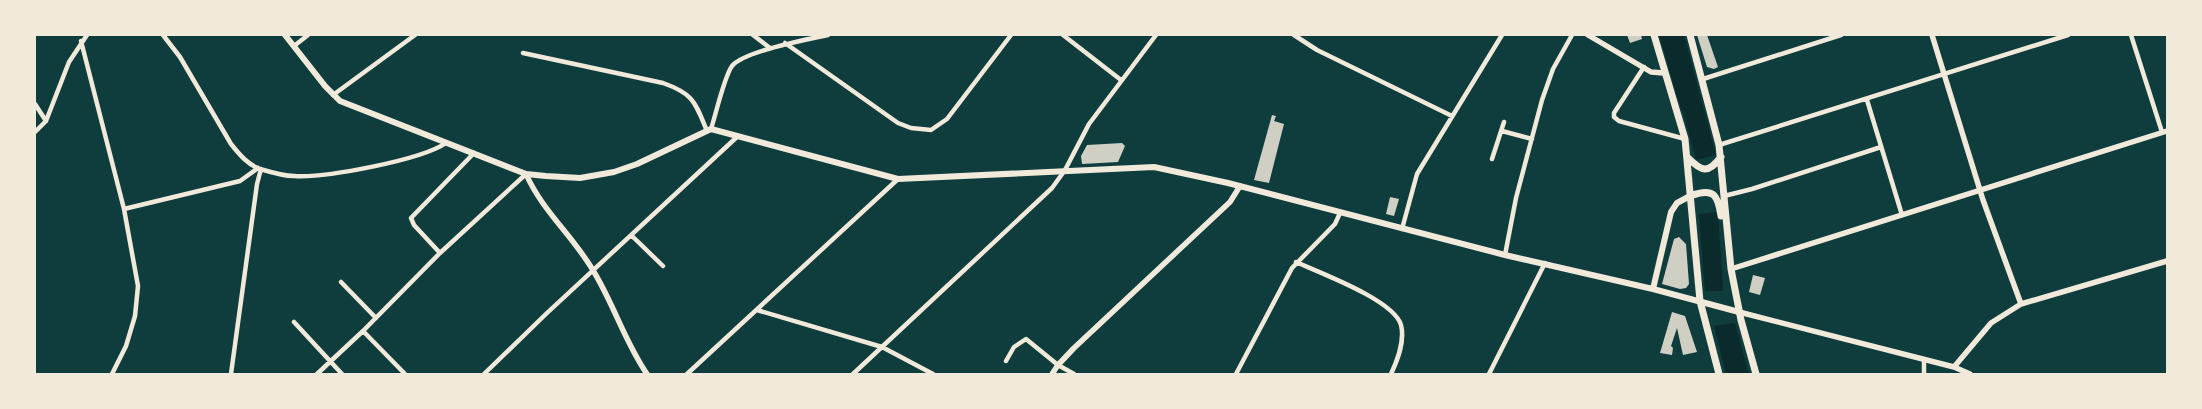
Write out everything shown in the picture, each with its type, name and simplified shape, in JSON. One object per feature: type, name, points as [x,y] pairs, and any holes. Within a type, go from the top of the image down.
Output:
[{"type":"main road","points":[[285,35],[333,95],[349,105],[526,174],[580,178],[614,172],[710,130],[898,179],[1154,167],[1240,186],[1504,255],[1653,289],[1739,312]]},
{"type":"main road","points":[[1654,35],[1685,139],[1700,301],[1719,374]]},
{"type":"main road","points":[[1690,35],[1703,78],[1719,145],[1731,270],[1739,312],[1756,374]]},
{"type":"main road","points":[[1687,157],[1697,167],[1707,169],[1714,166],[1721,157]]},
{"type":"main road","points":[[1653,289],[1671,212],[1677,203],[1690,196],[1703,193],[1716,197],[1722,220],[1726,225]]},
{"type":"street","points":[[35,132],[46,121],[69,62],[81,41],[87,35]]},
{"type":"street","points":[[163,35],[180,57],[231,144],[242,156],[260,169],[293,176],[321,175],[405,160],[435,151],[446,143]]},
{"type":"street","points":[[294,46],[308,35]]},
{"type":"street","points":[[333,95],[415,35]]},
{"type":"street","points":[[753,35],[770,48]]},
{"type":"street","points":[[710,130],[732,66],[736,62],[786,43],[828,35]]},
{"type":"street","points":[[786,43],[898,123],[911,128],[931,130],[947,119],[1011,35]]},
{"type":"street","points":[[1063,35],[1121,80]]},
{"type":"street","points":[[853,374],[1044,196],[1065,170],[1089,124],[1156,35]]},
{"type":"street","points":[[1294,35],[1317,50],[1452,116]]},
{"type":"street","points":[[1402,229],[1417,174],[1502,35]]},
{"type":"street","points":[[1504,255],[1516,198],[1553,69],[1572,35]]},
{"type":"street","points":[[1588,35],[1651,72],[1664,73]]},
{"type":"street","points":[[1703,78],[1840,35]]},
{"type":"street","points":[[1932,35],[1981,190],[2021,304]]},
{"type":"street","points":[[1719,145],[1867,100],[2068,35]]},
{"type":"street","points":[[1731,270],[2165,131],[2130,35]]},
{"type":"street","points":[[81,41],[124,209],[138,286],[126,346],[112,374]]},
{"type":"street","points":[[524,53],[663,83],[680,89],[696,104],[710,130]]},
{"type":"street","points":[[1644,68],[1614,113],[1614,117],[1619,121],[1685,139]]},
{"type":"street","points":[[1867,100],[1902,215]]},
{"type":"street","points":[[35,104],[46,121]]},
{"type":"street","points":[[1492,159],[1504,122]]},
{"type":"street","points":[[1502,131],[1532,139]]},
{"type":"street","points":[[484,374],[738,136]]},
{"type":"street","points":[[1724,196],[1752,189],[1881,147]]},
{"type":"street","points":[[440,253],[414,225],[411,218],[474,153]]},
{"type":"street","points":[[124,209],[240,181],[260,169]]},
{"type":"street","points":[[231,374],[260,169]]},
{"type":"street","points":[[317,374],[363,331],[440,253],[526,174],[535,195],[594,271],[625,337],[647,374]]},
{"type":"street","points":[[688,374],[898,179]]},
{"type":"street","points":[[1052,374],[1058,365],[1230,202],[1240,186]]},
{"type":"street","points":[[1236,374],[1296,262],[1335,224],[1340,213]]},
{"type":"street","points":[[632,236],[663,266]]},
{"type":"street","points":[[1954,367],[1991,323],[2021,304],[2167,261]]},
{"type":"street","points":[[1296,262],[1371,297],[1390,309],[1397,317],[1402,340],[1392,374]]},
{"type":"street","points":[[1489,374],[1545,263]]},
{"type":"street","points":[[341,282],[376,318]]},
{"type":"street","points":[[757,310],[882,347],[933,374]]},
{"type":"street","points":[[1739,312],[1954,367],[1970,374]]},
{"type":"street","points":[[294,322],[342,374]]},
{"type":"street","points":[[363,331],[404,374]]},
{"type":"street","points":[[1006,361],[1014,347],[1026,339],[1058,365],[1074,374]]},
{"type":"street","points":[[1924,359],[1924,374]]},
{"type":"water","points":[[1659,35],[1684,35],[1716,155],[1696,160]]},
{"type":"water","points":[[1718,212],[1723,291],[1705,291],[1699,214]]},
{"type":"water","points":[[1735,323],[1749,374],[1726,374],[1714,326]]},
{"type":"building","points":[[1627,35],[1641,35],[1642,39],[1630,43]]},
{"type":"building","points":[[1697,35],[1707,35],[1718,67],[1714,69],[1707,67]]},
{"type":"building","points":[[1272,115],[1276,116],[1274,121],[1284,124],[1269,183],[1254,180]]},
{"type":"building","points":[[1122,143],[1125,146],[1118,162],[1082,164],[1081,156],[1087,145]]},
{"type":"building","points":[[1390,197],[1399,199],[1394,216],[1386,214]]},
{"type":"building","points":[[1679,237],[1686,244],[1689,284],[1686,288],[1680,289],[1662,284],[1674,239]]},
{"type":"building","points":[[1753,275],[1765,278],[1760,295],[1749,292]]},
{"type":"building","points":[[1672,312],[1685,316],[1697,352],[1683,355],[1677,328],[1671,346],[1673,348],[1672,355],[1660,353]]}]
